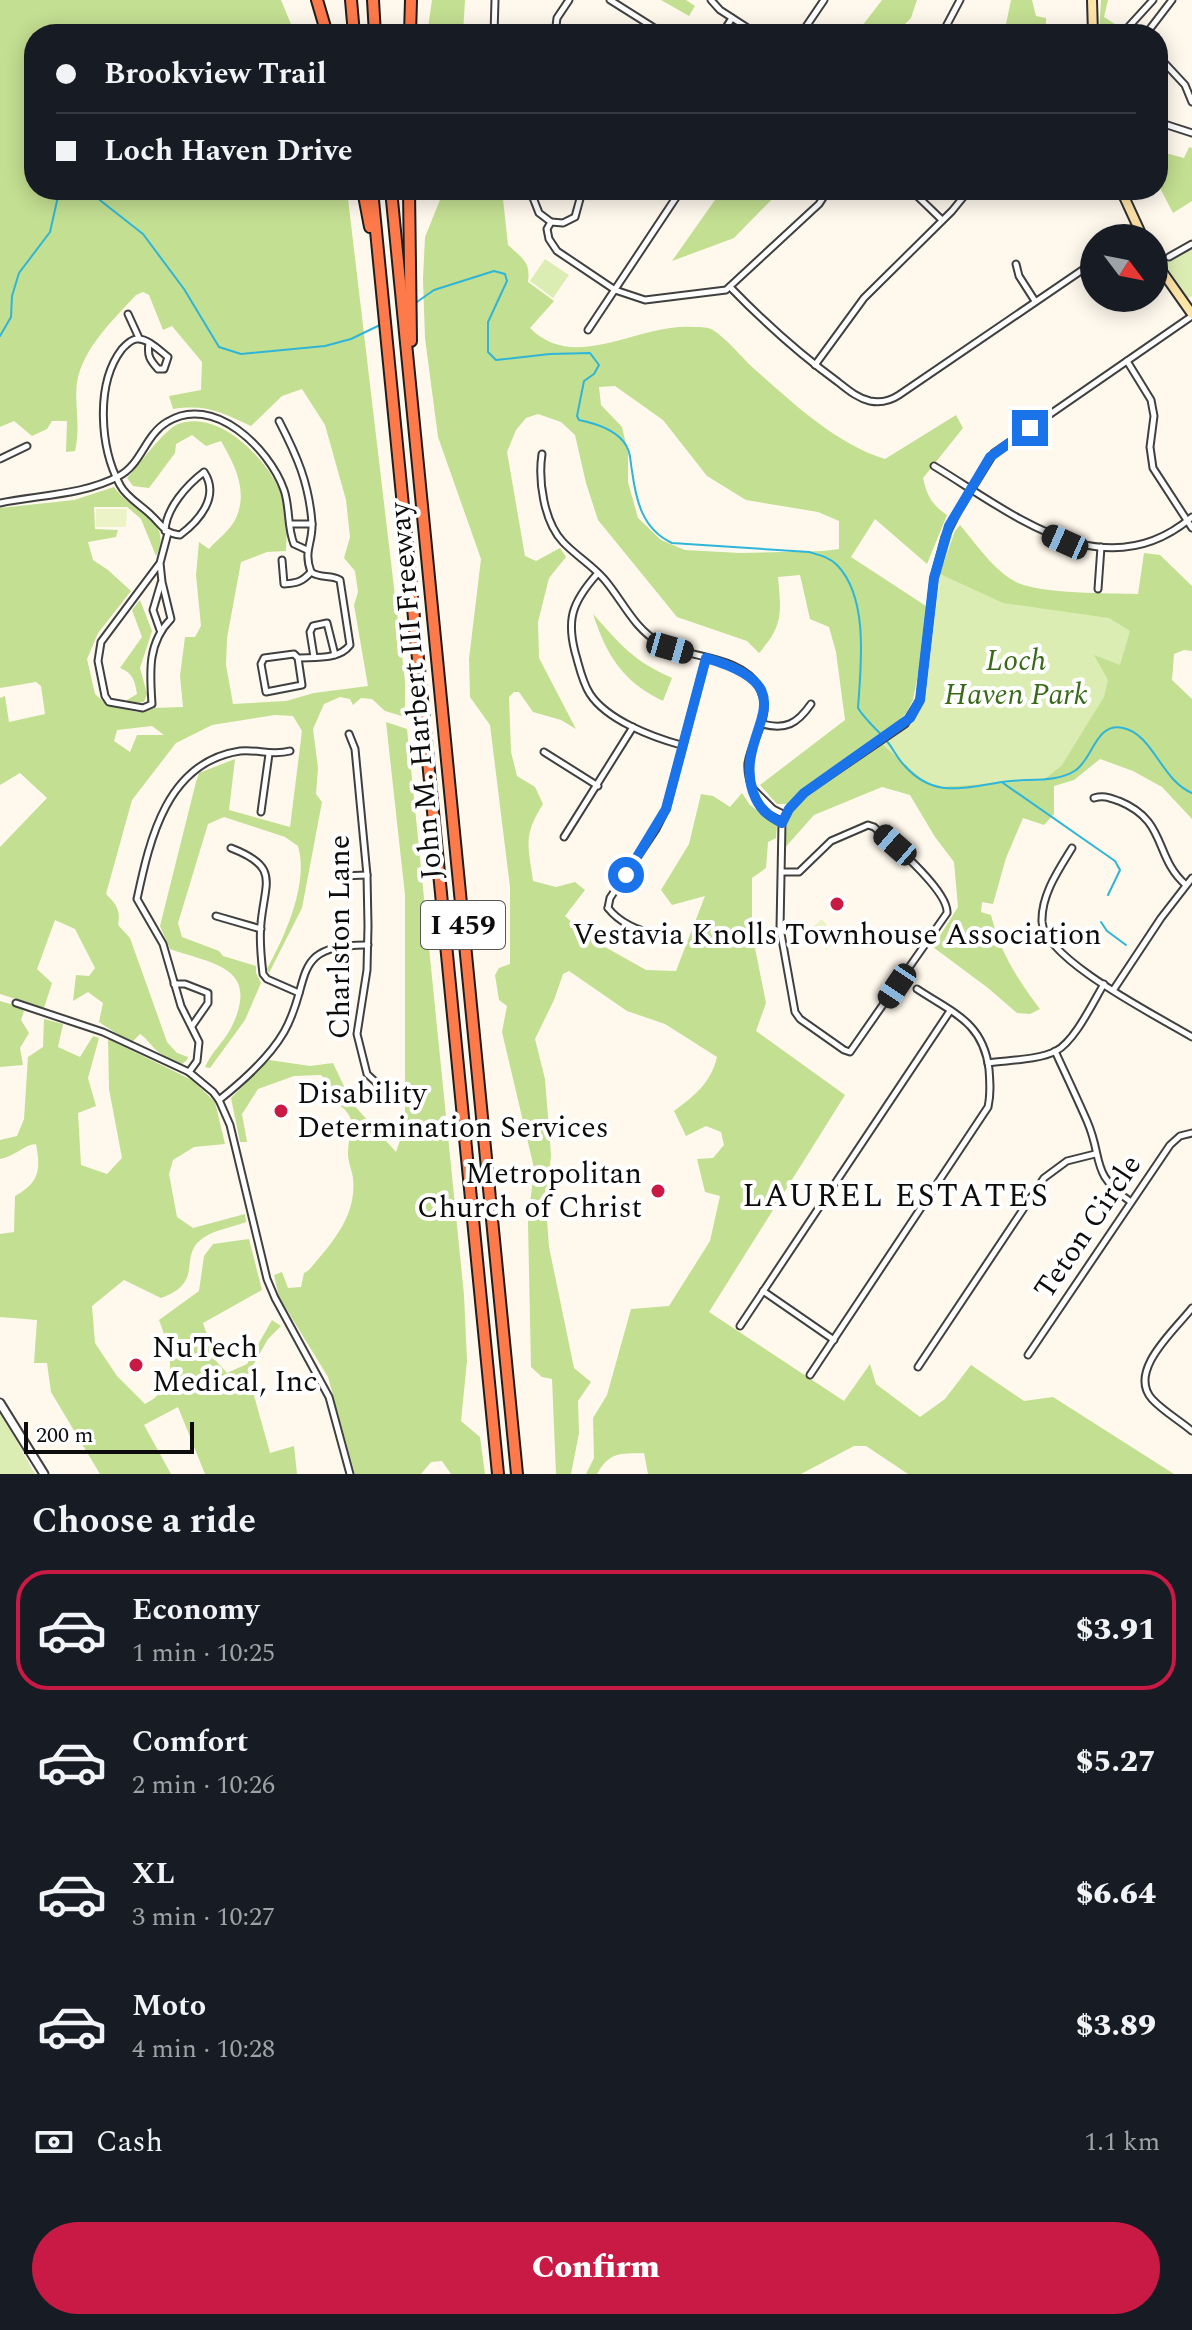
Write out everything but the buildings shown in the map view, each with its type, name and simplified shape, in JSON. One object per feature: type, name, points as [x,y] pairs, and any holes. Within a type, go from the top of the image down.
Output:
[{"type":"highway","points":[[317,0],[324,24]]},
{"type":"highway","points":[[351,0],[353,24]]},
{"type":"highway","points":[[373,0],[374,24]]},
{"type":"highway","points":[[404,0],[406,24]]},
{"type":"highway","points":[[408,24],[411,0]]},
{"type":"highway","points":[[365,200],[382,291]]},
{"type":"highway","name":"John M. Harbert III Freeway","points":[[373,200],[498,1474]]},
{"type":"highway","points":[[393,200],[406,285]]},
{"type":"highway","points":[[406,285],[409,200]]},
{"type":"highway","name":"John M. Harbert III Freeway","points":[[406,285],[413,319],[410,371],[517,1474]]},
{"type":"main road","points":[[1092,0],[1093,24]]},
{"type":"main road","points":[[1126,200],[1136,224]]},
{"type":"main road","points":[[1168,279],[1191,311]]},
{"type":"street","points":[[494,24],[495,0]]},
{"type":"street","points":[[556,24],[569,0]]},
{"type":"street","points":[[610,0],[648,24]]},
{"type":"street","points":[[711,0],[741,24]]},
{"type":"street","points":[[808,24],[824,0]]},
{"type":"street","points":[[947,24],[960,0]]},
{"type":"street","points":[[1131,24],[1153,0]]},
{"type":"street","points":[[1154,24],[1172,0]]},
{"type":"street","points":[[728,24],[732,18]]},
{"type":"street","points":[[1168,67],[1185,85],[1192,102]]},
{"type":"street","points":[[1168,125],[1192,133]]},
{"type":"street","points":[[534,200],[539,213],[551,222],[563,223],[575,217],[580,200]]},
{"type":"street","points":[[588,330],[674,200]]},
{"type":"street","points":[[551,222],[547,229],[549,239],[557,251],[615,290],[645,300],[721,292],[730,287],[822,200]]},
{"type":"street","points":[[921,200],[942,220]]},
{"type":"street","points":[[815,365],[864,298],[960,200]]},
{"type":"street","points":[[1169,257],[1192,244]]},
{"type":"street","points":[[1016,264],[1019,276],[1035,302]]},
{"type":"street","points":[[730,287],[776,334],[815,365],[864,399],[877,402],[889,400],[1080,271]]},
{"type":"street","points":[[781,872],[799,872],[831,841],[868,825],[911,859],[947,902],[947,913],[850,1052],[800,1019],[795,1012],[780,928],[781,872],[782,823],[785,815],[796,800],[813,786],[910,718],[920,700],[934,578],[949,526],[994,453],[1127,361],[1191,311]]},
{"type":"street","points":[[128,314],[139,338],[149,343],[168,357],[164,369],[158,369],[150,360],[147,354],[149,343]]},
{"type":"street","points":[[139,338],[132,340],[120,352],[103,396],[109,454],[121,488],[167,532],[180,535],[192,526],[206,508],[211,487],[204,472],[192,481],[166,522],[167,532],[160,563],[171,619],[160,631],[153,649],[152,704],[143,708],[109,702],[99,671],[101,642],[160,563]]},
{"type":"street","points":[[1127,361],[1151,400],[1154,416],[1150,447],[1153,468],[1190,519],[1192,528]]},
{"type":"street","points":[[0,503],[86,488],[117,478],[129,470],[165,422],[185,415],[203,414],[236,429],[257,447],[276,472],[287,501],[291,538],[294,544],[307,550]]},
{"type":"street","points":[[279,421],[308,485],[312,524],[306,560],[311,572],[318,577],[340,580],[350,642],[344,652],[335,655],[298,658],[294,654],[264,658],[261,664],[266,692],[302,685],[298,658]]},
{"type":"street","points":[[0,459],[27,446]]},
{"type":"street","points":[[542,454],[540,473],[555,531],[598,573],[647,634],[670,648],[738,668],[753,680],[763,701],[762,724],[748,761],[748,774],[760,808],[782,823]]},
{"type":"street","points":[[934,466],[1039,530],[1065,542],[1125,547],[1166,535],[1190,519]]},
{"type":"street","points":[[291,524],[312,524]]},
{"type":"street","points":[[1098,589],[1101,547]]},
{"type":"street","points":[[282,560],[284,584],[301,583],[311,572]]},
{"type":"street","points":[[598,573],[576,604],[571,620],[572,642],[589,693],[603,707],[633,727],[649,736],[681,745]]},
{"type":"street","points":[[160,631],[153,610],[162,582]]},
{"type":"street","points":[[314,657],[310,632],[313,626],[327,623],[335,655]]},
{"type":"street","points":[[655,932],[641,931],[605,908],[662,819],[706,658]]},
{"type":"street","points":[[762,724],[787,727],[802,717],[811,704]]},
{"type":"street","points":[[564,837],[633,727]]},
{"type":"street","name":"Charlston Lane","points":[[349,734],[355,749],[367,875],[368,945],[357,1034],[367,1074],[381,1087]]},
{"type":"street","points":[[189,1072],[200,1050],[181,1006],[163,944],[137,899],[161,814],[188,773],[199,765],[242,751],[277,755],[290,751]]},
{"type":"street","points":[[544,752],[598,786]]},
{"type":"street","points":[[261,812],[269,754]]},
{"type":"street","points":[[752,789],[773,809],[785,815]]},
{"type":"street","points":[[1094,798],[1106,797],[1144,816],[1157,833],[1172,872],[1186,885]]},
{"type":"street","points":[[231,848],[253,857],[266,874],[268,885],[261,929],[263,974],[267,979],[299,993]]},
{"type":"street","points":[[1072,848],[1053,880],[1042,922],[1049,938],[1061,954],[1104,984],[1192,1037]]},
{"type":"street","points":[[340,876],[367,875]]},
{"type":"street","points":[[1114,989],[1192,878]]},
{"type":"street","points":[[216,916],[261,929]]},
{"type":"street","points":[[219,1100],[280,1039],[289,1022],[304,972],[320,953],[339,945],[368,945]]},
{"type":"street","points":[[174,984],[185,984],[208,993],[208,1003],[192,1026]]},
{"type":"street","points":[[988,1063],[1055,1051],[1072,1035],[1104,984]]},
{"type":"street","points":[[810,1375],[984,1114],[991,1095],[988,1063],[976,1031],[917,989]]},
{"type":"street","points":[[16,1003],[86,1025],[189,1072],[219,1100],[235,1141],[267,1279],[329,1397],[350,1474]]},
{"type":"street","points":[[740,1326],[950,1011]]},
{"type":"street","points":[[1055,1051],[1088,1123],[1106,1182],[1131,1202]]},
{"type":"street","name":"Teton Circle","points":[[1028,1355],[1170,1145],[1180,1136],[1192,1133]]},
{"type":"street","points":[[918,1367],[1044,1178],[1067,1161],[1095,1154]]},
{"type":"street","points":[[763,1291],[834,1340]]},
{"type":"street","points":[[1192,1308],[1152,1358],[1144,1377],[1150,1396],[1192,1431]]},
{"type":"street","points":[[0,1403],[44,1474]]},
{"type":"green space","points":[[0,0],[281,0],[291,24],[24,24],[24,200],[348,200],[405,681],[405,717],[385,711],[372,699],[361,698],[353,705],[350,699],[340,697],[324,704],[313,729],[318,768],[316,794],[322,802],[302,908],[269,973],[267,969],[288,926],[298,893],[301,861],[298,846],[285,837],[224,817],[208,824],[178,923],[182,937],[219,951],[223,956],[256,966],[261,983],[245,1020],[210,1068],[205,1067],[233,1024],[240,990],[236,979],[227,970],[170,949],[160,926],[196,782],[199,773],[235,759],[229,810],[290,827],[302,731],[293,716],[275,715],[212,725],[176,743],[132,800],[106,894],[117,908],[118,925],[130,938],[167,1042],[177,1053],[188,1057],[187,1060],[182,1064],[164,1056],[140,1034],[131,1043],[99,1022],[103,1003],[88,992],[73,1001],[76,975],[89,976],[95,968],[75,929],[55,920],[37,969],[52,983],[44,1008],[0,994],[0,847],[47,798],[20,773],[0,785],[0,698],[5,696],[9,722],[45,714],[41,686],[36,682],[0,688],[0,508],[74,500],[114,487],[156,525],[160,544],[156,556],[141,519],[127,507],[94,507],[95,529],[118,530],[116,537],[88,542],[93,560],[131,591],[98,633],[87,659],[95,694],[107,705],[137,712],[183,707],[180,676],[185,637],[195,637],[201,626],[196,575],[199,542],[209,549],[233,524],[241,499],[238,479],[221,441],[206,446],[192,435],[176,444],[175,453],[149,488],[133,486],[127,478],[178,424],[193,421],[224,429],[251,450],[272,476],[282,497],[287,527],[286,551],[267,552],[241,562],[227,638],[226,665],[233,704],[286,701],[314,693],[368,686],[354,605],[358,592],[355,571],[344,558],[350,537],[346,500],[325,425],[302,389],[282,396],[251,426],[213,410],[173,409],[169,396],[201,390],[202,362],[172,326],[163,330],[149,295],[143,292],[136,295],[100,335],[80,369],[76,391],[75,451],[66,452],[67,421],[52,421],[47,429],[32,436],[14,421],[0,427]],"holes":[[[152,726],[164,735],[137,735],[130,752],[114,741],[117,730]]]},
{"type":"green space","points":[[432,0],[465,0],[464,24],[429,24]]},
{"type":"green space","points":[[661,0],[686,0],[695,6],[689,16]]},
{"type":"green space","points":[[882,0],[917,0],[911,18],[905,24],[864,24]]},
{"type":"green space","points":[[1011,0],[1032,0],[1036,16],[1046,18],[1046,24],[1006,24]]},
{"type":"green space","points":[[1101,0],[1108,0],[1104,17],[1115,24],[1100,24]]},
{"type":"green space","points":[[1189,147],[1192,148],[1192,201],[1173,213],[1166,200],[1168,154],[1184,158]]},
{"type":"green space","points":[[440,200],[503,200],[508,245],[527,265],[528,282],[554,301],[530,328],[548,341],[567,347],[587,347],[673,327],[711,329],[814,420],[848,443],[885,459],[956,415],[963,428],[923,478],[931,500],[947,515],[927,564],[875,519],[851,557],[926,606],[913,700],[895,725],[813,781],[787,804],[777,804],[760,785],[845,720],[836,652],[829,627],[810,619],[800,575],[778,577],[780,600],[777,626],[759,653],[747,641],[677,617],[598,520],[575,435],[561,422],[538,414],[526,418],[516,430],[507,452],[525,556],[536,561],[560,548],[566,557],[549,578],[538,622],[539,658],[576,729],[561,720],[533,712],[519,692],[509,697],[511,752],[517,776],[535,787],[543,804],[530,833],[533,881],[556,887],[575,882],[585,890],[565,916],[589,938],[646,970],[676,971],[705,896],[672,905],[661,890],[689,844],[701,794],[713,796],[730,807],[742,793],[750,805],[777,825],[776,838],[768,842],[766,868],[752,878],[752,933],[766,1003],[756,1031],[845,1095],[709,1312],[844,1401],[870,1364],[876,1384],[920,1417],[945,1399],[971,1365],[1024,1401],[1053,1397],[1174,1474],[908,1474],[866,1446],[854,1446],[801,1474],[648,1474],[644,1453],[628,1453],[606,1461],[597,1474],[586,1474],[594,1458],[593,1418],[607,1395],[631,1309],[669,1306],[710,1241],[720,1196],[705,1192],[697,1159],[713,1158],[724,1145],[721,1132],[706,1126],[686,1136],[674,1111],[706,1082],[717,1057],[665,1024],[627,1011],[569,971],[563,974],[535,1039],[545,1079],[551,1155],[546,1206],[549,1247],[574,1368],[591,1382],[578,1401],[579,1433],[571,1474],[556,1474],[552,1379],[542,1377],[531,1367],[528,1223],[534,1168],[502,1032],[507,1006],[499,1000],[495,975],[499,968],[510,964],[510,887],[490,725],[470,697],[469,659],[481,559],[438,437],[425,338],[425,237]],"holes":[[[615,386],[663,420],[707,476],[746,500],[818,512],[839,521],[839,549],[740,553],[685,550],[661,540],[638,518],[628,482],[628,453],[622,427],[601,405],[599,387]]]},
{"type":"green space","points":[[715,200],[771,200],[734,238],[672,261]]},
{"type":"green space","points":[[1192,248],[1192,296],[1188,298],[1168,268],[1168,262]]},
{"type":"green space","points":[[545,259],[569,275],[553,298],[530,281]]},
{"type":"green space","points":[[96,509],[127,509],[126,527],[96,527]]},
{"type":"green space","points":[[960,525],[1001,572],[1029,587],[1138,594],[1144,553],[1160,555],[1192,586],[1192,651],[1174,654],[1172,680],[1192,699],[1192,819],[1162,787],[1133,771],[1100,759],[1074,780],[1054,786],[1054,814],[1044,825],[1023,818],[1006,858],[993,904],[982,902],[981,912],[991,915],[1010,965],[1040,1009],[1030,1014],[1017,1013],[933,947],[958,907],[954,862],[910,795],[882,787],[814,815],[783,850],[788,817],[810,792],[882,744],[936,787],[1043,780],[1062,765],[1104,697],[1108,680],[1094,655],[1120,665],[1130,631],[1109,618],[1003,603],[940,574]]},
{"type":"green space","name":"Loch Haven Park","points":[[955,531],[1007,583],[1140,611],[1117,684],[1062,765],[1043,780],[936,787],[882,744],[909,723],[926,693],[940,574]]},
{"type":"green space","points":[[140,600],[152,631],[140,668],[147,694],[144,702],[127,704],[127,700],[137,694],[131,675],[120,668],[142,637],[132,610]]},
{"type":"green space","points":[[593,614],[637,658],[672,678],[663,701],[637,685],[618,666],[610,655]]},
{"type":"green space","points":[[386,722],[407,729],[464,1295],[467,1361],[461,1421],[480,1437],[485,1474],[451,1474],[442,1461],[431,1462],[421,1474],[355,1474],[328,1377],[279,1297],[274,1275],[282,1272],[288,1288],[301,1287],[304,1273],[326,1250],[347,1217],[353,1192],[348,1153],[350,1118],[333,1100],[331,1085],[321,1075],[294,1076],[258,1089],[242,1114],[247,1142],[240,1142],[231,1098],[269,1060],[310,1066],[333,1063],[352,1103],[396,1152],[405,1126],[405,895]]},
{"type":"green space","points":[[822,919],[838,940],[826,950],[809,930]]},
{"type":"green space","points":[[0,1001],[24,1011],[21,1020],[29,1033],[20,1048],[23,1065],[0,1067]]},
{"type":"green space","points":[[44,1019],[63,1024],[58,1047],[80,1057],[93,1036],[99,1038],[88,1078],[96,1106],[78,1113],[81,1165],[107,1174],[122,1158],[109,1089],[108,1039],[192,1080],[215,1102],[225,1144],[194,1147],[173,1160],[169,1174],[177,1217],[193,1228],[245,1214],[246,1222],[213,1233],[196,1245],[187,1277],[175,1292],[161,1298],[124,1280],[92,1306],[95,1343],[117,1376],[145,1404],[156,1397],[164,1388],[170,1367],[159,1320],[199,1291],[204,1256],[213,1244],[249,1239],[262,1290],[203,1323],[216,1361],[227,1373],[247,1364],[272,1320],[281,1326],[268,1339],[248,1374],[270,1453],[294,1446],[297,1474],[205,1474],[178,1407],[144,1425],[171,1474],[100,1474],[51,1392],[47,1363],[34,1363],[37,1320],[0,1317],[0,1234],[14,1232],[15,1196],[34,1181],[38,1161],[36,1144],[0,1159],[0,1140],[17,1136],[24,1119],[28,1057],[43,1047]]},
{"type":"green space","points":[[0,1412],[5,1420],[35,1474],[0,1474]]},
{"type":"waterway","points":[[0,336],[11,317],[12,296],[19,273],[50,232],[57,200]]},
{"type":"waterway","points":[[100,200],[143,234],[184,289],[219,347],[241,354],[325,346],[351,339],[382,324]]},
{"type":"waterway","points":[[414,304],[434,290],[494,271],[505,274],[507,281],[488,322],[488,352],[496,360],[590,353],[599,365],[594,374],[584,381],[577,416],[579,420],[609,430],[626,444],[642,513],[654,530],[672,543],[809,552],[837,565],[854,595],[861,633],[858,708],[902,762],[928,784],[954,788],[1069,774],[1082,765],[1101,735],[1107,730],[1123,728],[1142,739],[1172,778],[1192,793]]},
{"type":"waterway","points":[[1003,783],[1115,861],[1120,870],[1108,895]]},
{"type":"waterway","points":[[1101,922],[1107,931],[1126,945]]},
{"type":"place","name":"Vestavia Knolls Townhouse Association","points":[[837,904]]},
{"type":"place","name":"Disability Determination Services","points":[[281,1111]]},
{"type":"place","name":"Metropolitan Church of Christ","points":[[658,1191]]},
{"type":"place","name":"NuTech Medical, Inc","points":[[136,1365]]},
{"type":"district","name":"LAUREL ESTATES","points":[[896,1196]]},
{"type":"route","points":[[626,875],[666,809],[706,658],[744,672],[760,690],[764,716],[748,761],[749,781],[760,808],[782,823],[796,800],[813,786],[905,724],[920,700],[934,578],[949,526],[990,457],[1030,428]]}]
